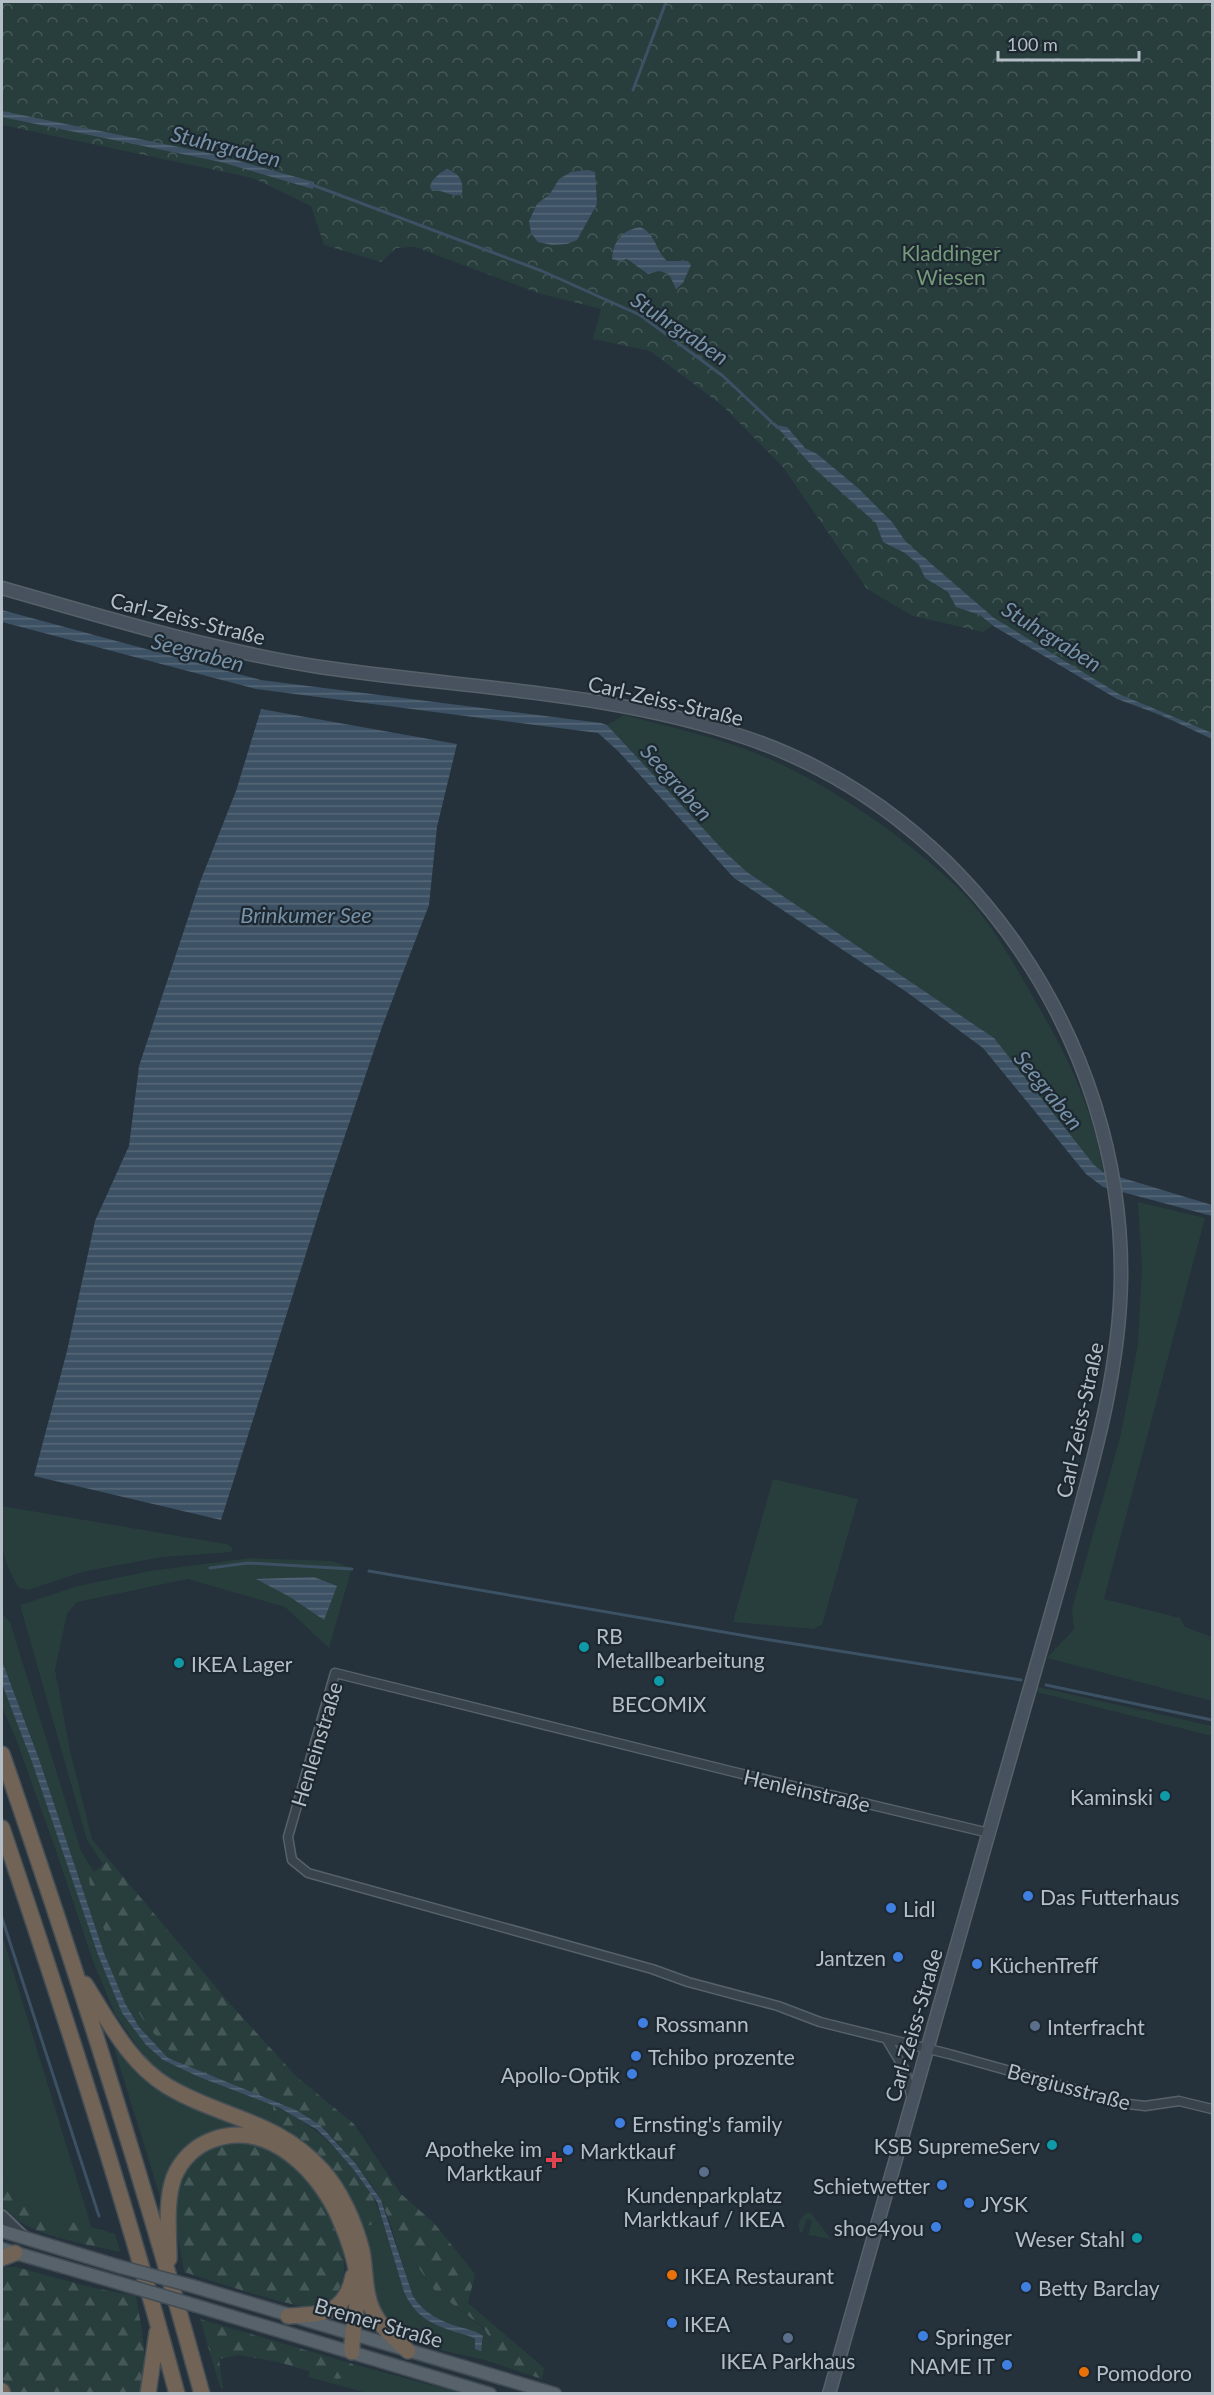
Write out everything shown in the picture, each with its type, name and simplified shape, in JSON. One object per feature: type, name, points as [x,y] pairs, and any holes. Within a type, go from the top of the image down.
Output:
[{"type":"highway","points":[[2,1754],[72,1964],[169,2277],[202,2394]]},
{"type":"highway","points":[[2,1828],[81,2068],[177,2394]]},
{"type":"highway","points":[[72,1964],[123,2044],[143,2068],[166,2086],[208,2107],[274,2131],[292,2142],[322,2170],[339,2194],[362,2251],[368,2298],[375,2315],[408,2351]]},
{"type":"highway","points":[[169,2277],[169,2201],[173,2178],[184,2159],[208,2141],[228,2136],[249,2136],[266,2141],[289,2153],[311,2173],[320,2183],[335,2209],[352,2258],[358,2290],[352,2352]]},
{"type":"highway","points":[[288,2316],[324,2313],[343,2302],[351,2285],[352,2258]]},
{"type":"highway","points":[[355,2335],[368,2298]]},
{"type":"highway","points":[[148,2394],[158,2324]]},
{"type":"main road","name":"Carl-Zeiss-Straße","points":[[2,588],[256,656],[374,675],[589,701],[676,717],[753,739],[831,776],[886,811],[928,845],[975,892],[1021,950],[1055,1006],[1075,1047],[1096,1105],[1116,1196],[1120,1254],[1120,1302],[1109,1393],[1078,1516],[829,2391]]},
{"type":"main road","name":"Bremer Straße","points":[[2,2231],[555,2394]]},
{"type":"main road","name":"Bremer Straße","points":[[6,2253],[126,2285],[490,2394]]},
{"type":"street","name":"Henleinstraße","points":[[926,2050],[820,2022],[778,2006],[688,1982],[652,1969],[308,1873],[292,1860],[288,1837],[335,1673],[734,1773],[989,1833]]},
{"type":"street","points":[[886,2040],[905,2070],[912,2099]]},
{"type":"street","name":"Bergiusstraße","points":[[926,2050],[949,2054],[1128,2104],[1145,2106],[1179,2101],[1212,2109]]},
{"type":"street","points":[[2,2216],[25,2238]]},
{"type":"green space","name":"Kladdinger Wiesen","points":[[2,2],[1212,2],[1212,738],[1118,698],[995,624],[983,632],[913,616],[867,589],[783,467],[724,407],[650,351],[593,339],[601,309],[538,293],[415,247],[396,248],[381,262],[324,245],[311,206],[253,178],[2,125]]},
{"type":"green space","points":[[624,715],[736,746],[796,772],[870,816],[917,852],[958,888],[981,914],[1001,943],[1059,1044],[1086,1106],[1099,1149],[1103,1172],[1093,1165],[1072,1140],[993,1038],[747,872],[725,852],[607,725]]},
{"type":"green space","points":[[1138,1202],[1205,1218],[1104,1599],[1180,1618],[1185,1627],[1212,1637],[1212,1701],[1047,1658],[1074,1629],[1072,1609],[1121,1434],[1138,1344],[1142,1266]]},
{"type":"green space","points":[[773,1479],[858,1499],[822,1625],[813,1629],[733,1622]]},
{"type":"green space","points":[[2,1506],[226,1544],[233,1548],[231,1552],[163,1557],[86,1571],[28,1590],[19,1588],[5,1558],[2,1540]]},
{"type":"green space","points":[[250,1558],[332,1561],[349,1567],[351,1571],[329,1648],[285,1607],[188,1579],[77,1602],[67,1614],[55,1670],[70,1751],[92,1839],[109,1860],[103,1864],[87,1840],[20,1605],[78,1586],[150,1571]]},
{"type":"green space","points":[[2,1614],[10,1622],[81,1851],[94,1872],[90,1887],[123,1988],[148,2027],[182,2064],[168,2058],[139,2027],[125,2003],[104,1953],[39,1759],[2,1661]]},
{"type":"green space","points":[[2,1684],[32,1762],[98,1955],[122,2013],[146,2045],[163,2060],[199,2077],[273,2105],[274,2124],[201,2096],[163,2075],[145,2057],[115,2014],[94,1964],[16,1739],[2,1707]]},
{"type":"green space","points":[[1038,1687],[1212,1726],[1212,1736],[1037,1692]]},
{"type":"green space","points":[[109,1860],[231,2005],[297,2077],[354,2124],[401,2194],[434,2223],[475,2274],[468,2303],[544,2368],[542,2379],[488,2361],[491,2340],[483,2327],[435,2291],[409,2254],[397,2226],[389,2220],[372,2185],[320,2125],[296,2110],[182,2064],[148,2027],[123,1988],[90,1887],[89,1876]]},
{"type":"green space","points":[[2,1935],[92,2229],[34,2211],[13,2193],[2,2171]]},
{"type":"green space","points":[[114,2048],[160,2091],[250,2127],[206,2134],[188,2145],[174,2163],[162,2203]]},
{"type":"green space","points":[[273,2105],[308,2125],[340,2152],[366,2185],[383,2222],[361,2227],[326,2165],[305,2144],[274,2124]]},
{"type":"green space","points":[[236,2141],[275,2152],[292,2165],[317,2195],[328,2213],[343,2250],[344,2268],[338,2292],[332,2301],[325,2305],[311,2308],[296,2305],[184,2272],[174,2214],[177,2185],[198,2154]]},
{"type":"green space","points":[[2,2171],[13,2193],[34,2211],[115,2234],[120,2252],[40,2232],[12,2217],[2,2207]]},
{"type":"green space","points":[[806,2213],[811,2213],[831,2239],[808,2235],[812,2220],[807,2219],[802,2233],[800,2232],[800,2222]]},
{"type":"green space","points":[[389,2220],[397,2226],[409,2254],[435,2291],[482,2327],[491,2340],[488,2361],[419,2343],[394,2330],[386,2321],[372,2288],[361,2227],[383,2222],[404,2292],[433,2324],[471,2336],[475,2339],[476,2346],[483,2344],[483,2336],[480,2334],[440,2319],[417,2302],[413,2296]]},
{"type":"green space","points":[[2,2267],[16,2267],[94,2288],[136,2296],[144,2357],[139,2393],[13,2393],[2,2378]]},
{"type":"green space","points":[[200,2319],[353,2364],[355,2375],[337,2379],[278,2362],[239,2355],[219,2359],[223,2388],[220,2387]]},
{"type":"green space","points":[[353,2364],[461,2393],[367,2393],[308,2377],[310,2371],[337,2379],[355,2374]]},
{"type":"water","points":[[2,111],[218,155],[314,182],[313,189],[221,162],[2,117]]},
{"type":"water","points":[[447,169],[460,178],[462,194],[432,191],[430,187],[432,181]]},
{"type":"water","points":[[588,170],[595,172],[597,204],[577,240],[567,244],[552,245],[538,242],[531,233],[529,221],[537,204],[550,194],[559,179],[571,172]]},
{"type":"water","points":[[640,227],[649,234],[667,261],[688,261],[691,265],[683,283],[676,289],[669,274],[659,271],[648,274],[627,259],[619,261],[612,259],[614,247],[620,237]]},
{"type":"water","points":[[775,425],[787,427],[805,448],[817,454],[858,488],[892,522],[906,542],[994,618],[1119,694],[1212,733],[1212,739],[1161,715],[1117,699],[995,627],[980,615],[956,607],[948,592],[925,578],[919,565],[905,553],[883,542],[876,523],[815,469]]},
{"type":"water","points":[[2,610],[261,680],[607,725],[725,852],[747,872],[994,1038],[1094,1165],[1103,1172],[1212,1205],[1212,1216],[1103,1187],[1086,1174],[983,1048],[908,993],[734,878],[618,751],[598,733],[256,689],[2,622]]},
{"type":"water","name":"Brinkumer See","points":[[261,709],[457,744],[437,827],[429,905],[382,1027],[325,1194],[221,1520],[34,1476],[67,1351],[95,1221],[129,1146],[139,1066],[200,882],[236,791]]},
{"type":"water","points":[[314,1577],[337,1586],[324,1620],[290,1597],[256,1579]]},
{"type":"water","points":[[2,1661],[39,1759],[104,1953],[125,2003],[139,2027],[168,2058],[296,2110],[320,2125],[355,2163],[381,2200],[417,2302],[440,2319],[483,2336],[481,2351],[475,2349],[475,2339],[432,2323],[410,2303],[404,2292],[377,2202],[329,2141],[316,2129],[280,2108],[199,2077],[163,2060],[146,2045],[122,2013],[98,1955],[32,1762],[2,1684]]},
{"type":"waterway","points":[[633,90],[666,2]]},
{"type":"waterway","name":"Stuhrgraben","points":[[310,184],[542,271],[640,315],[723,376],[778,428]]},
{"type":"waterway","points":[[210,1568],[248,1563],[352,1569]]},
{"type":"waterway","points":[[369,1571],[764,1639],[1021,1680]]},
{"type":"waterway","points":[[1046,1685],[1212,1720]]},
{"type":"waterway","points":[[2,1918],[99,2216]]},
{"type":"place","name":"RB Metallbearbeitung","points":[[584,1647]]},
{"type":"place","name":"IKEA Lager","points":[[179,1663]]},
{"type":"place","name":"BECOMIX","points":[[659,1681]]},
{"type":"place","name":"Kaminski","points":[[1165,1796]]},
{"type":"place","name":"Das Futterhaus","points":[[1028,1896]]},
{"type":"place","name":"Lidl","points":[[891,1908]]},
{"type":"place","name":"Jantzen","points":[[898,1957]]},
{"type":"place","name":"KüchenTreff","points":[[977,1964]]},
{"type":"place","name":"Rossmann","points":[[643,2023]]},
{"type":"place","name":"Interfracht","points":[[1035,2026]]},
{"type":"place","name":"Tchibo prozente","points":[[636,2056]]},
{"type":"place","name":"Apollo-Optik","points":[[632,2074]]},
{"type":"place","name":"Ernsting's family","points":[[620,2123]]},
{"type":"place","name":"KSB SupremeServ","points":[[1052,2145]]},
{"type":"place","name":"Marktkauf","points":[[568,2150]]},
{"type":"place","name":"Apotheke im Marktkauf","points":[[554,2160]]},
{"type":"place","name":"Kundenparkplatz Marktkauf / IKEA","points":[[704,2172]]},
{"type":"place","name":"Schietwetter","points":[[942,2185]]},
{"type":"place","name":"JYSK","points":[[969,2203]]},
{"type":"place","name":"shoe4you","points":[[936,2227]]},
{"type":"place","name":"Weser Stahl","points":[[1137,2238]]},
{"type":"place","name":"IKEA Restaurant","points":[[672,2275]]},
{"type":"place","name":"Betty Barclay","points":[[1026,2287]]},
{"type":"place","name":"IKEA","points":[[672,2323]]},
{"type":"place","name":"Springer","points":[[923,2336]]},
{"type":"place","name":"IKEA Parkhaus","points":[[788,2338]]},
{"type":"place","name":"NAME IT","points":[[1007,2365]]},
{"type":"place","name":"Pomodoro","points":[[1084,2372]]},
{"type":"water label","name":"Seegraben","points":[[198,652]]},
{"type":"water label","name":"Seegraben","points":[[677,782]]},
{"type":"water label","name":"Seegraben","points":[[1049,1090]]}]
